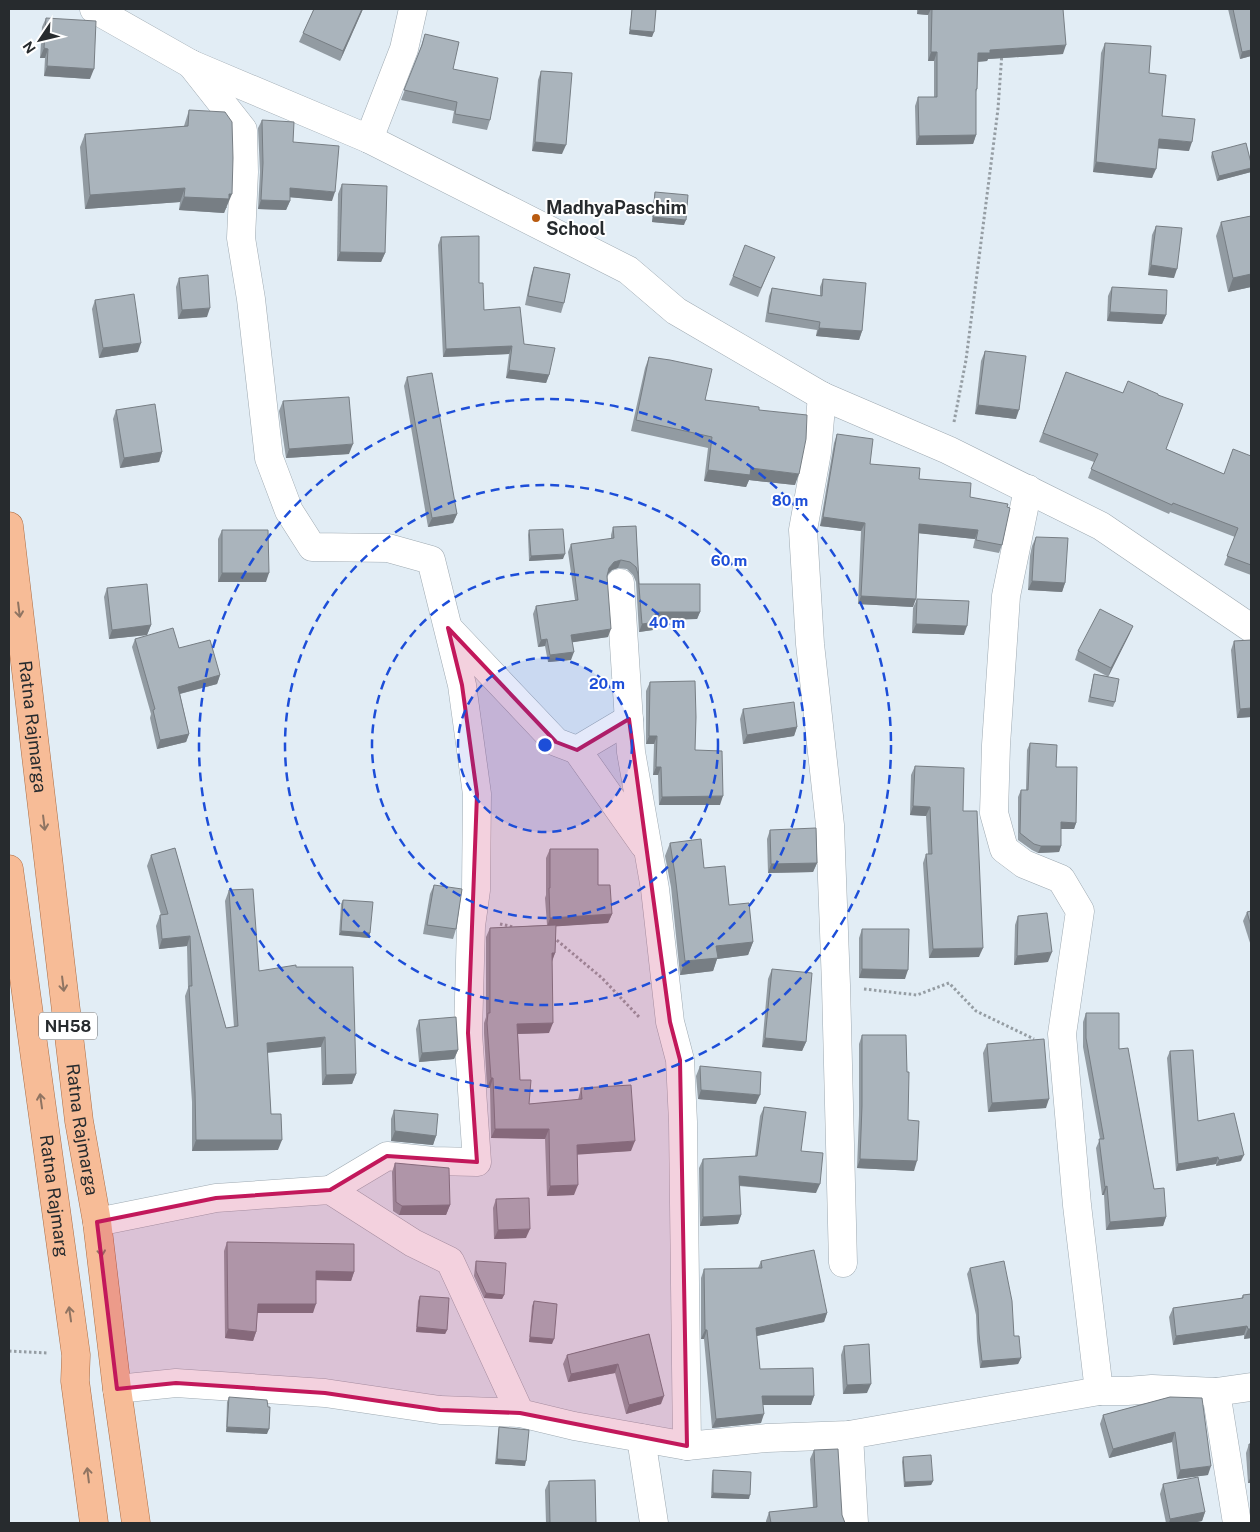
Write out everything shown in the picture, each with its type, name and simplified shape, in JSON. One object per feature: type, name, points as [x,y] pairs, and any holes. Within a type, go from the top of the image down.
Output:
[{"type":"main road","name":"Ratna Rajmarga","points":[[9,526],[79,1121],[97,1222],[136,1523]]},
{"type":"main road","name":"Ratna Rajmarg","points":[[9,869],[76,1355],[76,1381],[94,1523]]},
{"type":"street","points":[[94,9],[192,64],[369,139],[628,270],[676,312],[822,396],[948,450],[1101,526],[1251,628]]},
{"type":"street","points":[[369,139],[404,49],[413,9]]},
{"type":"street","points":[[97,1222],[216,1198],[330,1190],[387,1156],[433,1161],[477,1162],[468,1033],[471,926],[476,890],[477,794],[462,685],[431,560],[388,548],[312,547],[289,512],[269,458],[251,300],[241,238],[244,172],[243,130],[192,64]]},
{"type":"street","points":[[822,396],[817,452],[803,530],[810,644],[830,825],[843,1263]]},
{"type":"street","points":[[1028,489],[1006,596],[996,745],[994,813],[1004,849],[1024,864],[1061,879],[1080,911],[1062,1034],[1077,1205],[1099,1391]]},
{"type":"street","points":[[620,583],[631,752],[654,889],[670,1022],[680,1060],[683,1122],[687,1446]]},
{"type":"street","points":[[448,628],[556,742],[577,750],[648,851]]},
{"type":"street","points":[[577,750],[629,719]]},
{"type":"street","points":[[330,1190],[413,1243],[450,1261],[520,1412]]},
{"type":"street","points":[[117,1388],[176,1383],[325,1393],[440,1410],[520,1412],[574,1426],[687,1446],[768,1438],[850,1435],[1099,1391],[1152,1389],[1216,1392],[1251,1387]]},
{"type":"street","points":[[1216,1392],[1237,1523]]},
{"type":"street","points":[[850,1435],[854,1523]]},
{"type":"street","points":[[641,1438],[654,1523]]},
{"type":"path","points":[[948,450],[966,360],[976,283],[998,109],[1005,9]]},
{"type":"path","points":[[471,926],[501,924],[518,928]]},
{"type":"path","points":[[552,936],[602,978],[641,1019]]},
{"type":"path","points":[[836,985],[918,995],[949,983],[976,1011],[1040,1042],[1063,1050]]},
{"type":"path","points":[[9,1351],[76,1355]]},
{"type":"highlighted area","points":[[448,628],[556,742],[577,750],[629,719],[670,1022],[680,1060],[687,1446],[520,1413],[440,1410],[325,1393],[176,1383],[117,1389],[97,1222],[216,1198],[330,1190],[387,1156],[477,1162],[468,1033],[477,794],[462,685]]},
{"type":"building","points":[[314,9],[362,9],[343,51],[303,33]]},
{"type":"building","points":[[632,9],[656,9],[654,32],[630,30]]},
{"type":"building","points":[[932,9],[1063,9],[1066,45],[990,50],[990,53],[978,53],[976,135],[919,136],[918,97],[937,97],[937,52],[931,52]]},
{"type":"building","points":[[1233,9],[1251,9],[1251,50],[1242,52]]},
{"type":"building","points":[[46,18],[96,21],[94,69],[47,66],[48,49],[44,48]]},
{"type":"building","points":[[425,34],[459,42],[453,69],[498,78],[490,120],[455,114],[457,102],[404,90]]},
{"type":"building","points":[[1105,43],[1151,46],[1149,73],[1166,75],[1162,116],[1195,119],[1192,142],[1159,139],[1156,169],[1096,162]]},
{"type":"building","points":[[541,71],[572,73],[566,145],[535,142]]},
{"type":"building","points":[[189,110],[225,112],[232,122],[232,194],[229,194],[229,199],[184,197],[185,188],[90,195],[85,134],[188,126]]},
{"type":"building","points":[[262,120],[294,122],[293,142],[339,146],[335,192],[290,188],[290,201],[261,200],[263,163]]},
{"type":"building","points":[[1246,143],[1251,168],[1219,176],[1212,152]]},
{"type":"building","points":[[342,184],[387,186],[385,253],[340,252]]},
{"type":"building","points":[[655,192],[688,195],[686,220],[653,217]]},
{"type":"building","points":[[1251,216],[1251,274],[1233,278],[1221,222]]},
{"type":"building","points":[[1156,226],[1182,228],[1177,269],[1151,265]]},
{"type":"building","points":[[479,236],[479,283],[483,283],[484,310],[520,307],[524,344],[555,348],[549,375],[509,370],[512,346],[446,349],[441,237]]},
{"type":"building","points":[[745,245],[775,257],[761,288],[733,276]]},
{"type":"building","points":[[534,267],[570,274],[564,303],[528,296]]},
{"type":"building","points":[[208,275],[210,308],[182,310],[179,278]]},
{"type":"building","points":[[823,279],[866,283],[862,331],[819,328],[820,322],[768,313],[772,288],[822,296]]},
{"type":"building","points":[[1112,287],[1167,290],[1166,315],[1110,312]]},
{"type":"building","points":[[134,294],[141,343],[103,348],[95,300]]},
{"type":"building","points":[[985,351],[1026,356],[1019,410],[978,405]]},
{"type":"building","points":[[649,357],[712,369],[705,400],[759,407],[759,410],[807,415],[806,439],[799,474],[751,468],[750,475],[708,470],[712,437],[636,420]]},
{"type":"building","points":[[1066,372],[1123,393],[1128,381],[1183,404],[1166,449],[1224,474],[1233,449],[1251,456],[1251,565],[1227,556],[1238,528],[1173,503],[1172,505],[1091,469],[1098,454],[1043,433]]},
{"type":"building","points":[[432,373],[457,514],[432,518],[407,377]]},
{"type":"building","points":[[349,397],[353,444],[289,449],[283,401]]},
{"type":"building","points":[[155,404],[162,452],[124,458],[116,410]]},
{"type":"building","points":[[837,434],[873,439],[870,464],[920,468],[919,479],[971,483],[970,497],[1008,504],[1007,507],[1010,508],[1002,545],[976,540],[978,530],[919,524],[916,599],[861,596],[865,523],[823,517]]},
{"type":"building","points":[[636,526],[639,584],[700,584],[700,612],[655,612],[656,622],[642,624],[636,567],[630,562],[621,560],[614,562],[609,568],[607,576],[611,629],[571,635],[574,652],[550,655],[547,639],[541,640],[536,606],[578,600],[571,544],[614,538],[613,527]]},
{"type":"building","points":[[563,529],[565,554],[531,556],[529,530]]},
{"type":"building","points":[[222,530],[268,530],[269,573],[222,573]]},
{"type":"building","points":[[1036,537],[1068,538],[1065,583],[1032,581]]},
{"type":"building","points":[[147,584],[151,625],[112,630],[107,588]]},
{"type":"building","points":[[917,599],[969,601],[967,626],[916,624]]},
{"type":"building","points":[[1100,609],[1133,626],[1111,668],[1078,651]]},
{"type":"building","points":[[173,628],[179,648],[210,640],[220,675],[178,687],[189,734],[160,740],[153,710],[155,709],[135,639]]},
{"type":"building","points":[[1251,640],[1251,708],[1240,709],[1234,641]]},
{"type":"building","points":[[1094,674],[1119,679],[1115,702],[1090,697]]},
{"type":"building","points":[[695,681],[695,750],[722,751],[723,796],[662,797],[661,767],[656,767],[657,736],[649,736],[650,682]]},
{"type":"building","points":[[794,702],[797,727],[747,735],[743,709]]},
{"type":"building","points":[[1030,743],[1057,745],[1056,767],[1077,767],[1076,823],[1061,822],[1061,846],[1034,844],[1020,833],[1021,790],[1028,790]]},
{"type":"building","points":[[915,766],[964,768],[963,811],[977,811],[983,948],[933,949],[926,854],[932,854],[930,807],[913,806]]},
{"type":"building","points":[[816,828],[817,863],[771,864],[770,830]]},
{"type":"building","points":[[701,839],[704,868],[725,866],[729,905],[749,903],[753,942],[716,946],[718,958],[685,961],[670,843]]},
{"type":"building","points":[[175,848],[226,1028],[238,1026],[229,890],[253,889],[259,971],[296,965],[296,967],[353,967],[356,1074],[326,1075],[325,1037],[267,1043],[271,1114],[281,1114],[282,1140],[196,1140],[189,986],[192,986],[190,936],[162,939],[160,915],[168,914],[151,855]]},
{"type":"building","points":[[550,849],[598,849],[598,885],[610,885],[612,914],[550,918]]},
{"type":"building","points":[[434,885],[462,889],[456,929],[427,925]]},
{"type":"building","points":[[343,900],[373,902],[370,933],[341,931]]},
{"type":"building","points":[[1251,911],[1251,926],[1247,912]]},
{"type":"building","points":[[1047,913],[1052,952],[1017,956],[1018,916]]},
{"type":"building","points":[[556,925],[555,953],[552,953],[553,1023],[517,1024],[520,1080],[531,1080],[529,1104],[582,1099],[581,1088],[631,1085],[635,1141],[577,1145],[578,1185],[550,1186],[549,1129],[495,1129],[493,1078],[491,1078],[487,1023],[488,1013],[490,1013],[490,928]]},
{"type":"building","points":[[862,929],[909,929],[908,970],[862,969]]},
{"type":"building","points":[[772,969],[812,973],[806,1042],[765,1038]]},
{"type":"building","points":[[1086,1013],[1119,1013],[1119,1049],[1128,1048],[1154,1189],[1164,1188],[1166,1217],[1110,1222],[1107,1186],[1105,1187],[1099,1139],[1104,1139],[1086,1038]]},
{"type":"building","points":[[456,1017],[458,1050],[422,1053],[419,1020]]},
{"type":"building","points":[[862,1035],[906,1035],[907,1072],[909,1072],[908,1120],[919,1121],[917,1161],[860,1159]]},
{"type":"building","points":[[1044,1039],[1049,1099],[992,1103],[987,1044]]},
{"type":"building","points":[[1193,1050],[1198,1121],[1234,1113],[1244,1155],[1219,1160],[1218,1157],[1178,1164],[1170,1051]]},
{"type":"building","points":[[700,1066],[761,1072],[760,1095],[701,1090]]},
{"type":"building","points":[[764,1107],[806,1112],[801,1151],[823,1153],[820,1184],[739,1176],[741,1215],[703,1217],[703,1159],[757,1156]]},
{"type":"building","points":[[394,1110],[438,1114],[436,1136],[395,1131]]},
{"type":"building","points":[[395,1163],[449,1168],[450,1205],[402,1206],[396,1202]]},
{"type":"building","points":[[529,1198],[530,1229],[498,1230],[496,1199]]},
{"type":"building","points":[[227,1242],[354,1244],[354,1272],[316,1271],[316,1304],[258,1304],[256,1332],[228,1329]]},
{"type":"building","points":[[814,1250],[827,1313],[756,1328],[760,1369],[813,1368],[814,1396],[762,1396],[764,1414],[716,1419],[707,1330],[705,1330],[704,1269],[762,1268],[761,1261]]},
{"type":"building","points":[[476,1261],[506,1263],[504,1295],[486,1293],[476,1271]]},
{"type":"building","points":[[1004,1261],[1012,1301],[1014,1336],[1019,1336],[1021,1358],[982,1361],[978,1309],[970,1268]]},
{"type":"building","points":[[1251,1294],[1251,1329],[1248,1329],[1247,1326],[1176,1336],[1173,1308],[1243,1298],[1243,1295]]},
{"type":"building","points":[[420,1296],[449,1298],[447,1330],[417,1327]]},
{"type":"building","points":[[534,1301],[557,1304],[554,1339],[530,1337]]},
{"type":"building","points":[[649,1334],[664,1396],[629,1405],[618,1364],[571,1374],[567,1355]]},
{"type":"building","points":[[869,1344],[871,1384],[847,1385],[844,1346]]},
{"type":"building","points":[[229,1397],[267,1400],[268,1407],[270,1407],[269,1429],[227,1427]]},
{"type":"building","points":[[1170,1397],[1202,1398],[1211,1466],[1180,1470],[1175,1432],[1113,1449],[1103,1415]]},
{"type":"building","points":[[499,1427],[529,1430],[526,1461],[497,1459]]},
{"type":"building","points":[[1249,1444],[1251,1444],[1251,1467]]},
{"type":"building","points":[[838,1449],[842,1515],[845,1523],[771,1523],[769,1512],[817,1507],[814,1450]]},
{"type":"building","points":[[931,1455],[933,1481],[905,1482],[903,1457]]},
{"type":"building","points":[[713,1470],[751,1472],[750,1495],[713,1493]]},
{"type":"building","points":[[1198,1477],[1205,1512],[1170,1519],[1163,1484]]},
{"type":"building","points":[[595,1480],[596,1523],[550,1523],[549,1481]]},
{"type":"place","name":"MadhyaPaschim School","points":[[536,218]]}]
